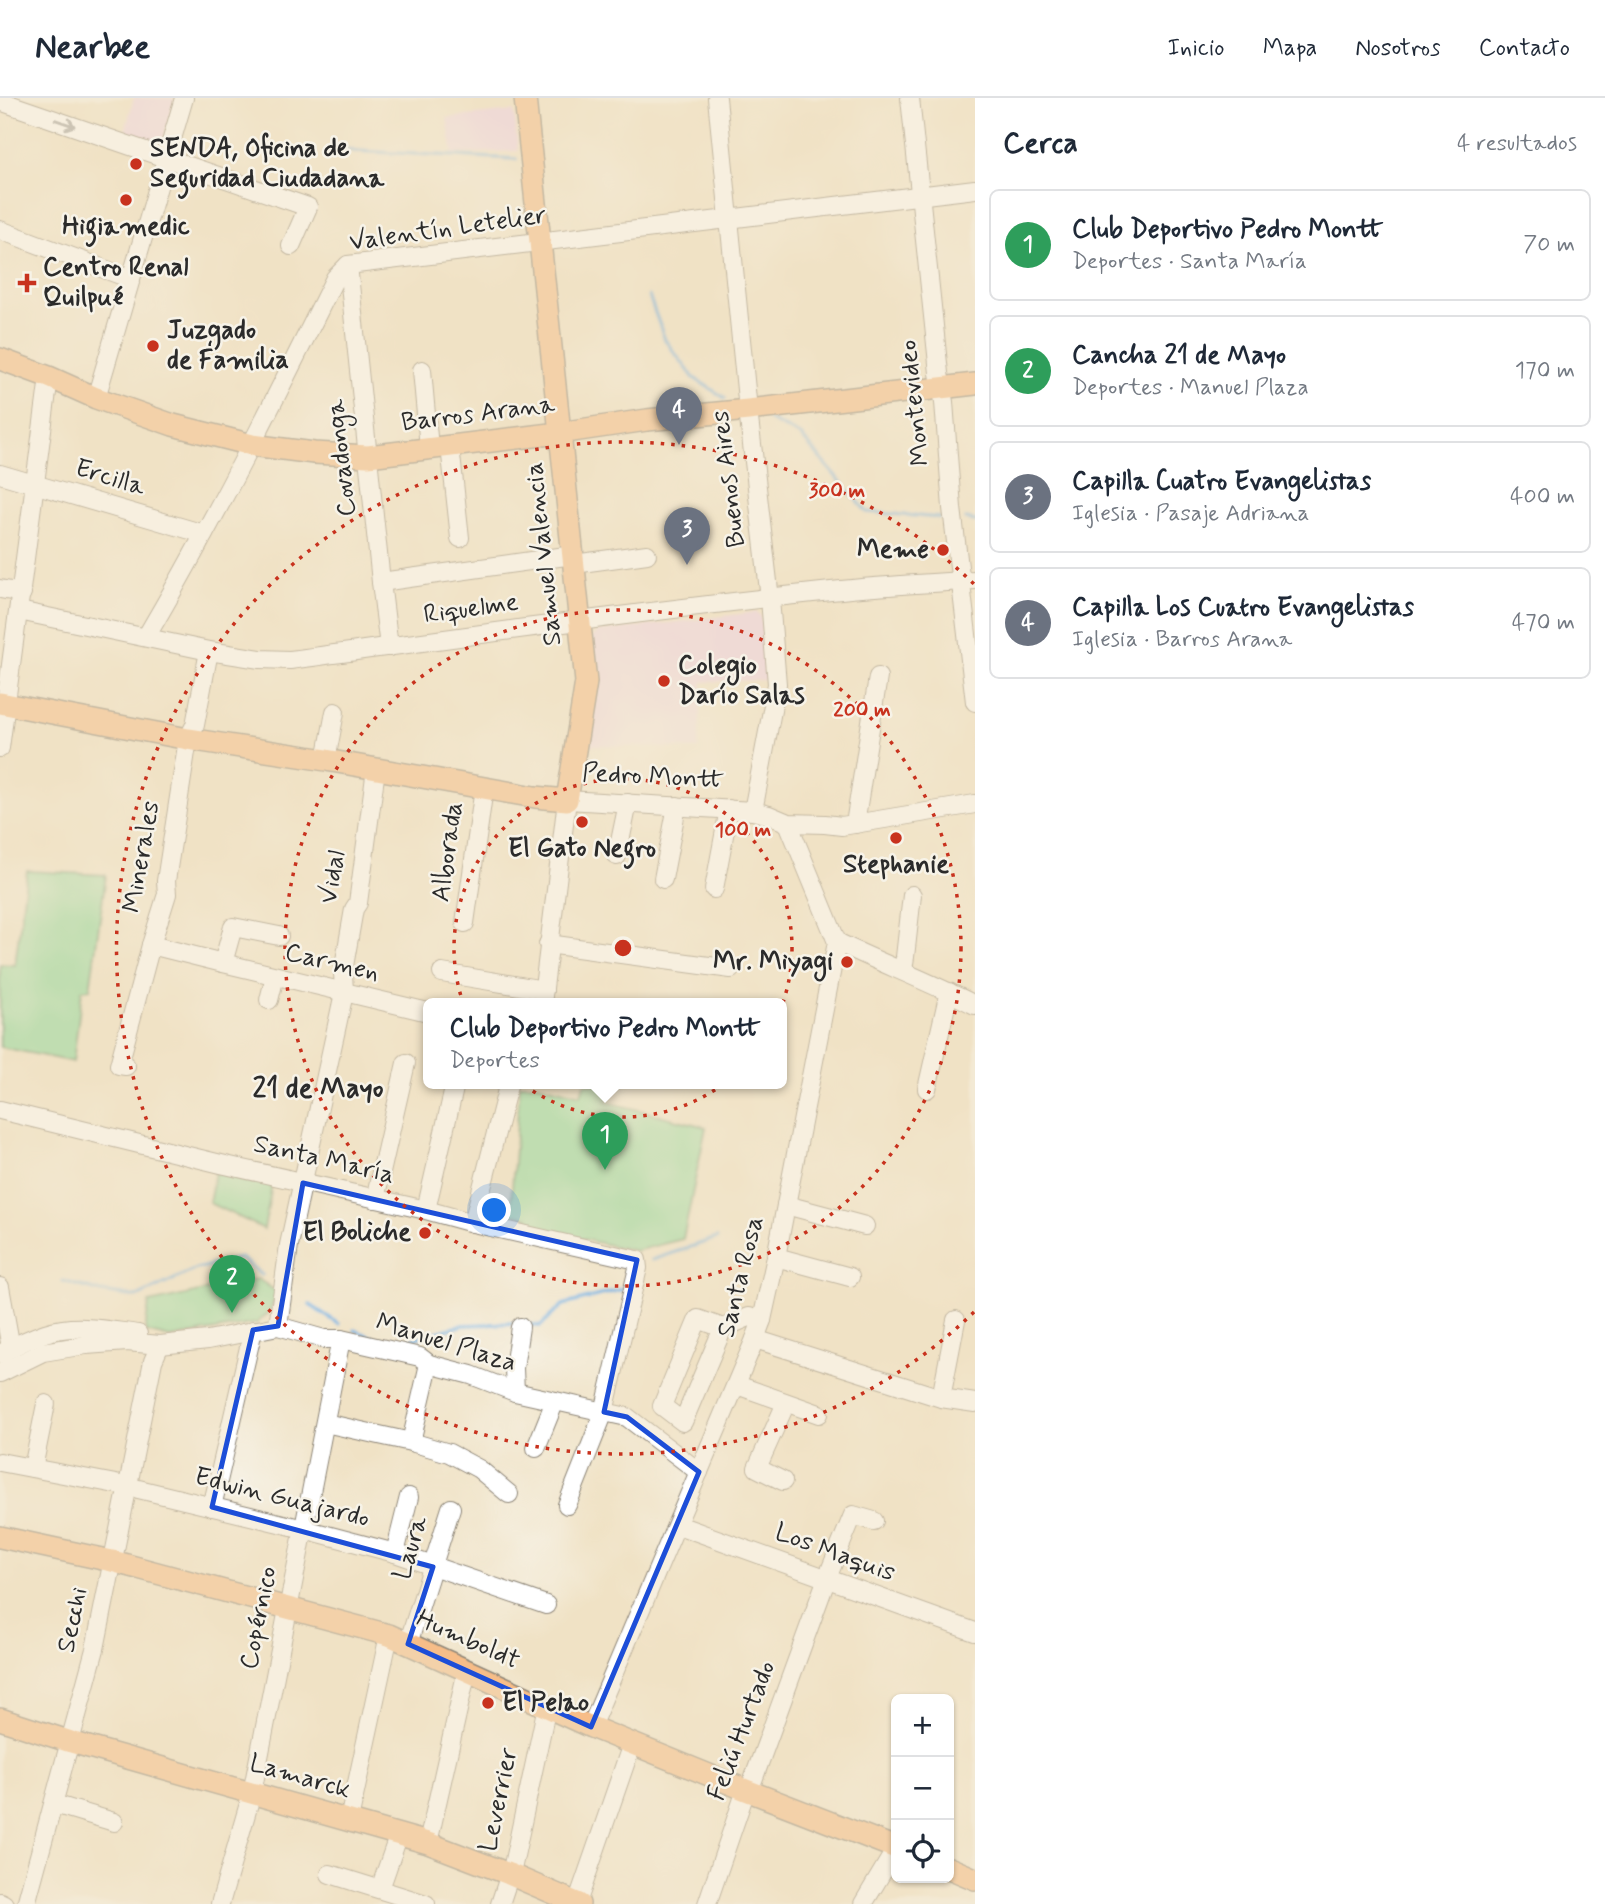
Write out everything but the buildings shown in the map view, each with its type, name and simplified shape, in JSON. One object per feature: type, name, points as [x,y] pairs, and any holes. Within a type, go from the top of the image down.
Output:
[{"type":"main road","name":"Samuel Valencia","points":[[525,98],[586,682],[567,800]]},
{"type":"main road","name":"Barros Arana","points":[[0,359],[96,398],[173,425],[252,445],[314,453],[368,456],[559,433],[647,419],[748,411],[975,384]]},
{"type":"main road","name":"Pedro Montt","points":[[3,703],[188,738],[567,800]]},
{"type":"main road","name":"Humboldt","points":[[0,1537],[112,1561],[398,1640],[591,1727],[891,1846]]},
{"type":"main road","name":"Lamarck","points":[[0,1719],[428,1843],[578,1904]]},
{"type":"main road","points":[[954,1870],[975,1879]]},
{"type":"street","points":[[96,398],[184,98]]},
{"type":"street","name":"Buenos Aires","points":[[717,98],[777,684],[753,811]]},
{"type":"street","name":"Montevideo","points":[[910,98],[942,387],[952,508],[968,580],[975,697]]},
{"type":"street","points":[[0,101],[308,207],[290,247]]},
{"type":"street","name":"Valentín Letelier","points":[[146,637],[252,445],[335,278],[348,264],[975,189]]},
{"type":"street","points":[[0,229],[131,279]]},
{"type":"street","name":"Covadonga","points":[[348,264],[389,647]]},
{"type":"street","points":[[422,370],[460,538]]},
{"type":"street","points":[[0,748],[3,703],[20,602],[49,377]]},
{"type":"street","name":"Ercilla","points":[[0,474],[205,534]]},
{"type":"street","points":[[381,582],[573,559],[647,554]]},
{"type":"street","name":"Riquelme","points":[[0,589],[20,602],[146,637],[209,651],[260,659],[290,660],[770,598],[968,580]]},
{"type":"street","name":"Minerales","points":[[126,1066],[119,1065],[167,894],[166,881],[188,738],[195,725],[209,651]]},
{"type":"street","points":[[855,824],[878,677]]},
{"type":"street","points":[[326,760],[335,712]]},
{"type":"street","name":"Vidal","points":[[278,1326],[289,1245],[344,993],[343,972],[354,909],[358,903],[376,769]]},
{"type":"street","name":"Alborada","points":[[465,923],[484,788]]},
{"type":"street","name":"Pedro Montt","points":[[567,800],[753,811],[788,823],[842,826],[975,804]]},
{"type":"street","name":"Samuel Valencia","points":[[543,997],[567,800]]},
{"type":"street","points":[[617,856],[628,803]]},
{"type":"street","points":[[663,879],[677,806]]},
{"type":"street","points":[[714,889],[729,809]]},
{"type":"street","points":[[788,823],[837,942],[975,1005]]},
{"type":"street","points":[[902,970],[912,895]]},
{"type":"street","name":"Carmen","points":[[223,963],[233,927],[279,936]]},
{"type":"street","name":"Santa Rosa","points":[[591,1727],[737,1385],[762,1320],[837,942]]},
{"type":"street","points":[[548,944],[731,969]]},
{"type":"street","name":"Carmen","points":[[151,945],[423,1011]]},
{"type":"street","points":[[442,973],[543,997]]},
{"type":"street","points":[[269,1000],[275,976]]},
{"type":"street","points":[[927,1089],[949,992]]},
{"type":"street","points":[[375,1199],[406,1063]]},
{"type":"street","points":[[426,1210],[454,1089]]},
{"type":"street","points":[[473,1223],[507,1089]]},
{"type":"street","name":"Santa María","points":[[0,1110],[637,1260],[638,1268],[604,1412]]},
{"type":"street","points":[[786,1205],[866,1226]]},
{"type":"street","points":[[776,1257],[850,1277]]},
{"type":"street","points":[[0,1287],[6,1351]]},
{"type":"street","points":[[723,1328],[688,1426],[662,1406],[698,1319],[723,1328],[749,1317],[762,1320]]},
{"type":"street","points":[[941,1398],[956,1320]]},
{"type":"street","name":"Manuel Plaza","points":[[0,1373],[43,1352],[127,1342],[159,1345],[208,1340],[278,1326],[324,1339],[341,1339],[420,1357],[429,1364],[471,1375],[515,1392],[627,1417],[699,1472]]},
{"type":"street","name":"Manuel Plaza","points":[[6,1351],[46,1332],[79,1327],[144,1335],[159,1345]]},
{"type":"street","points":[[515,1392],[514,1368],[520,1327]]},
{"type":"street","points":[[212,1507],[253,1330]]},
{"type":"street","name":"Copérnico","points":[[220,1904],[251,1793],[341,1339]]},
{"type":"street","points":[[755,1339],[941,1398],[975,1403]]},
{"type":"street","name":"Secchi","points":[[26,1904],[95,1649],[152,1361],[159,1345]]},
{"type":"street","points":[[411,1442],[429,1364]]},
{"type":"street","points":[[737,1385],[820,1414]]},
{"type":"street","points":[[536,1448],[555,1401]]},
{"type":"street","points":[[783,1481],[757,1468],[786,1403]]},
{"type":"street","points":[[33,1468],[46,1404]]},
{"type":"street","points":[[568,1505],[604,1412]]},
{"type":"street","points":[[326,1423],[449,1453],[479,1469],[509,1494]]},
{"type":"street","name":"Edwin Guajardo","points":[[0,1462],[126,1486],[304,1529],[395,1553],[547,1605]]},
{"type":"street","points":[[395,1553],[409,1497]]},
{"type":"street","name":"Laura","points":[[349,1819],[398,1640],[433,1567],[451,1508]]},
{"type":"street","name":"Feliú Hurtado","points":[[707,1904],[746,1790],[752,1783],[827,1578],[853,1515],[874,1521]]},
{"type":"street","name":"Los Maquis","points":[[678,1525],[975,1632]]},
{"type":"street","points":[[428,1843],[467,1670]]},
{"type":"street","name":"Leverrier","points":[[500,1904],[513,1865],[547,1706]]},
{"type":"street","points":[[578,1904],[632,1744]]},
{"type":"street","points":[[54,1804],[114,1822]]},
{"type":"street","points":[[380,1889],[399,1834]]},
{"type":"street","points":[[863,1904],[891,1856]]},
{"type":"street","points":[[330,1874],[426,1904]]},
{"type":"highlighted area","points":[[303,1183],[637,1260],[604,1412],[627,1417],[699,1472],[591,1727],[408,1644],[433,1567],[212,1507],[253,1330],[278,1326]]},
{"type":"shaded area","points":[[134,98],[175,98],[162,144],[158,147],[124,135]]},
{"type":"shaded area","points":[[514,111],[518,151],[453,154],[447,118]]},
{"type":"shaded area","name":"Colegio Darío Salas","points":[[756,612],[761,616],[767,680],[703,682],[698,749],[585,745],[591,638],[597,632]]},
{"type":"green space","points":[[27,871],[106,875],[90,989],[82,990],[73,1062],[0,1047],[0,964],[15,965]]},
{"type":"green space","points":[[520,1089],[558,1089],[581,1095],[583,1089],[610,1089],[607,1102],[706,1127],[683,1239],[635,1251],[521,1225],[529,1217],[510,1214]]},
{"type":"green space","points":[[215,1172],[272,1185],[264,1229],[209,1203]]},
{"type":"green space","points":[[258,1279],[277,1292],[270,1311],[257,1323],[170,1338],[145,1332],[149,1303]]},
{"type":"waterway","points":[[337,147],[355,151],[516,159]]},
{"type":"waterway","points":[[649,296],[665,340],[694,378],[725,398]]},
{"type":"waterway","points":[[768,419],[801,436],[867,512],[941,518]]},
{"type":"waterway","points":[[966,519],[975,521]]},
{"type":"waterway","points":[[652,1260],[717,1238]]},
{"type":"waterway","points":[[63,1281],[101,1292],[137,1297],[196,1269],[240,1258],[262,1275]]},
{"type":"waterway","points":[[524,1324],[540,1326],[563,1305],[627,1288]]},
{"type":"waterway","points":[[310,1305],[339,1324]]},
{"type":"waterway","points":[[394,1344],[463,1325],[517,1323]]},
{"type":"waterway","points":[[355,1330],[372,1337]]},
{"type":"place","name":"SENDA, Oficina de Seguridad Ciudadana","points":[[136,164]]},
{"type":"place","name":"Higiamedic","points":[[126,200]]},
{"type":"place","name":"Centro Renal Quilpué","points":[[27,283]]},
{"type":"place","name":"Juzgado de Familia","points":[[153,346]]},
{"type":"place","name":"Capilla Los Cuatro Evangelistas","points":[[679,445]]},
{"type":"place","name":"Meme","points":[[943,550]]},
{"type":"place","name":"Capilla Cuatro Evangelistas","points":[[687,565]]},
{"type":"place","name":"Colegio Darío Salas","points":[[664,681]]},
{"type":"place","name":"El Gato Negro","points":[[582,822]]},
{"type":"place","name":"Stephanie","points":[[896,838]]},
{"type":"place","name":"Mr. Miyagi","points":[[847,962]]},
{"type":"place","name":"Club Deportivo Pedro Montt","points":[[605,1170]]},
{"type":"place","name":"El Boliche","points":[[425,1233]]},
{"type":"place","name":"Cancha 21 de Mayo","points":[[232,1313]]},
{"type":"place","name":"El Pelao","points":[[488,1703]]},
{"type":"district","name":"21 de Mayo","points":[[318,1089]]}]
